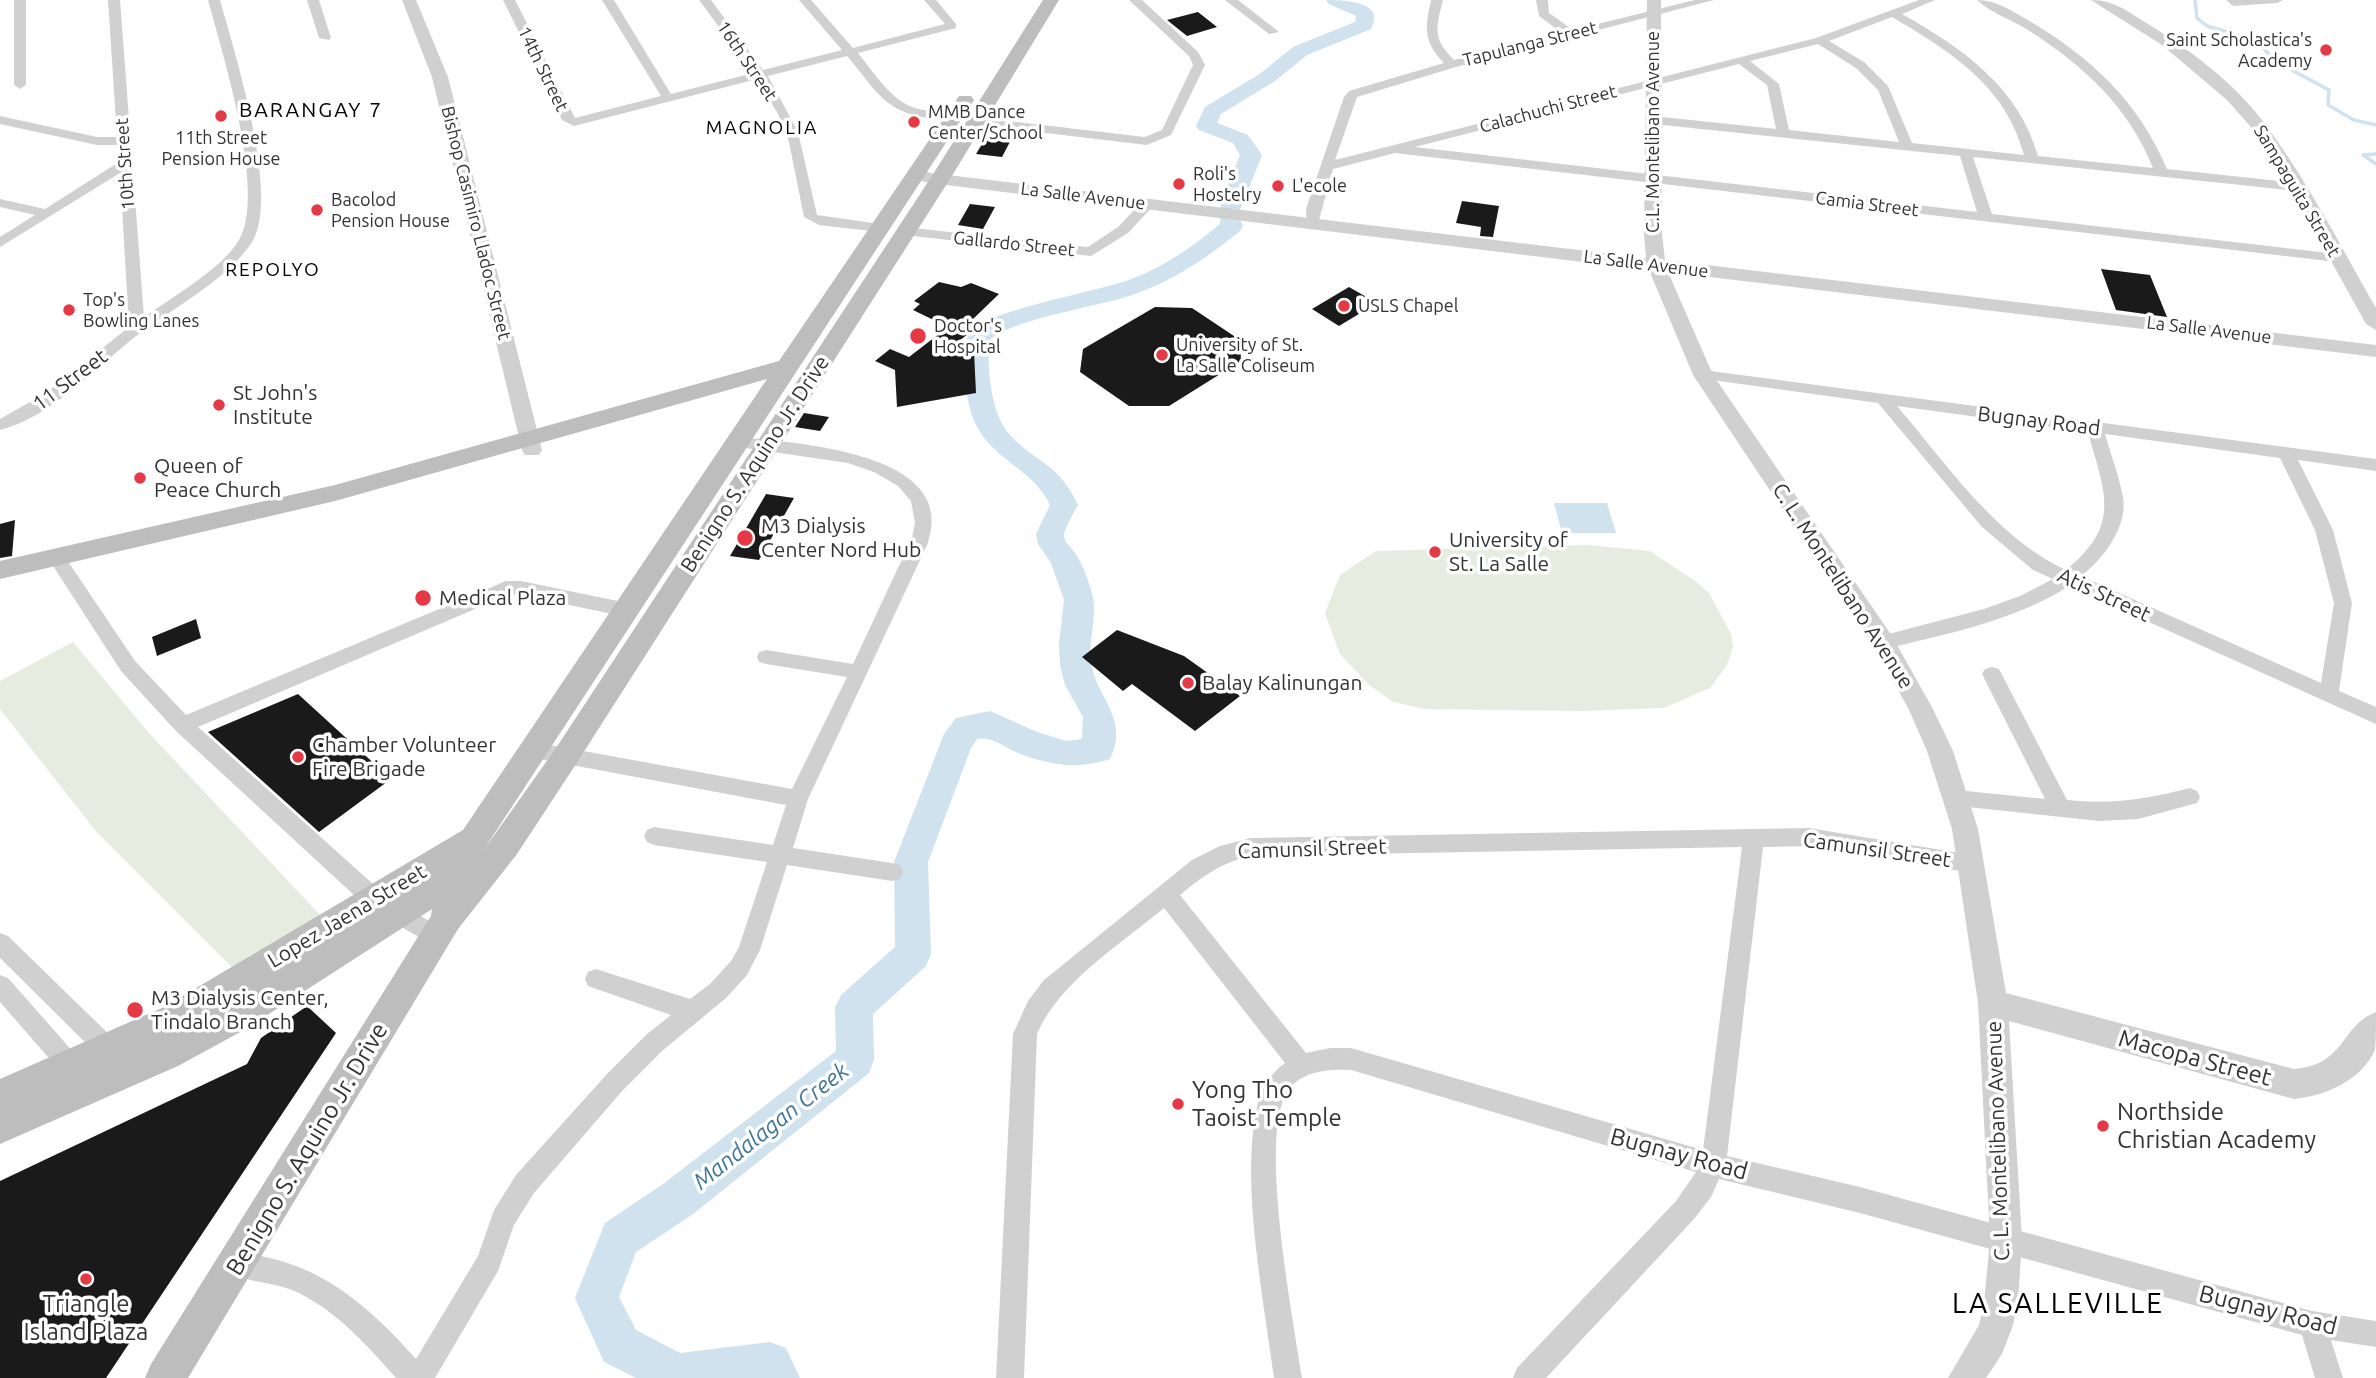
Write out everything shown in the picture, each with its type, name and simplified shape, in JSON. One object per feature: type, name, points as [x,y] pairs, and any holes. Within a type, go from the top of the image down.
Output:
[{"type":"main road","name":"Benigno S. Aquino Jr. Drive","points":[[441,928],[452,879],[474,838],[916,174],[963,120],[1030,13],[1051,0]]},
{"type":"main road","name":"Benigno S. Aquino Jr. Drive","points":[[165,1378],[441,928],[506,845],[566,756],[940,179],[963,120]]},
{"type":"main road","points":[[0,584],[61,565],[324,509],[531,445],[784,372]]},
{"type":"main road","points":[[703,495],[733,500]]},
{"type":"main road","points":[[0,570],[61,565]]},
{"type":"main road","name":"Lopez Jaena Street","points":[[0,1127],[80,1078],[232,1019],[282,970],[385,907],[474,838],[537,798]]},
{"type":"main road","name":"Lopez Jaena Street","points":[[385,907],[452,879],[506,845]]},
{"type":"main road","name":"Lopez Jaena Street","points":[[0,1096],[80,1078]]},
{"type":"street","points":[[20,0],[20,85]]},
{"type":"street","name":"10th Street","points":[[114,0],[137,329]]},
{"type":"street","name":"11 Street","points":[[0,425],[32,410],[240,249],[249,238],[255,200],[246,120],[214,0]]},
{"type":"street","points":[[313,0],[325,38]]},
{"type":"street","name":"Bishop Casimiro Lladoc Street","points":[[409,0],[440,77],[531,445]]},
{"type":"street","name":"14th Street","points":[[509,0],[570,122],[668,98]]},
{"type":"street","points":[[608,0],[668,98],[946,29],[953,24],[930,0]]},
{"type":"street","name":"16th Street","points":[[705,0],[759,74],[793,136],[811,217],[819,221],[880,228]]},
{"type":"street","points":[[805,0],[902,109],[963,120],[1147,141],[1157,139],[1167,132],[1199,65],[1194,54],[1135,0]]},
{"type":"street","points":[[1231,0],[1273,33]]},
{"type":"street","points":[[1437,0],[1428,35],[1431,43],[1452,64]]},
{"type":"street","points":[[1542,0],[1543,14],[1571,34]]},
{"type":"street","name":"Tapulanga Street","points":[[1327,166],[1348,100],[1353,94],[1452,64],[1571,34],[1653,7],[1708,0]]},
{"type":"street","name":"Calachuchi Street","points":[[1327,166],[1820,40],[1929,0]]},
{"type":"street","points":[[1983,0],[2054,42],[2097,75],[2120,97],[2143,130],[2162,173]]},
{"type":"street","name":"Sampaguita Street","points":[[2098,0],[2167,42],[2233,97],[2256,123],[2298,187],[2376,324]]},
{"type":"street","points":[[2232,0],[2233,3],[2277,0]]},
{"type":"street","name":"C.L. Montelibano Avenue","points":[[1653,7],[1653,234],[1656,265]]},
{"type":"street","points":[[1895,14],[1938,39],[1974,66],[2003,96],[2022,127],[2032,159]]},
{"type":"street","points":[[1820,40],[1860,65],[1876,79],[1884,89],[1907,146]]},
{"type":"street","points":[[1741,60],[1773,84],[1783,132]]},
{"type":"street","points":[[0,120],[97,141],[123,141]]},
{"type":"street","points":[[1653,120],[2298,187]]},
{"type":"street","name":"Camia Street","points":[[1396,149],[2337,258]]},
{"type":"street","points":[[1965,152],[1986,218]]},
{"type":"street","points":[[0,243],[125,164]]},
{"type":"street","points":[[1312,225],[1313,209],[1327,166]]},
{"type":"street","name":"La Salle Avenue","points":[[916,174],[1312,225],[2376,351]]},
{"type":"street","points":[[0,203],[47,213]]},
{"type":"street","name":"Gallardo Street","points":[[904,231],[1091,252],[1123,230],[1148,204]]},
{"type":"street","name":"C. L. Montelibano Avenue","points":[[1656,265],[1703,375],[1884,642],[1926,719],[1956,799],[1972,864],[1993,1003],[2006,1240],[2001,1303],[1996,1325],[1990,1342],[1965,1378]]},
{"type":"street","name":"Bugnay Road","points":[[1703,375],[2376,465]]},
{"type":"street","name":"Atis Street","points":[[1884,401],[1988,523],[2039,565],[2376,716]]},
{"type":"street","points":[[1884,642],[2024,603],[2067,579],[2092,557],[2111,529],[2115,512],[2115,500],[2095,428]]},
{"type":"street","points":[[420,1378],[489,1262],[503,1219],[525,1184],[615,1082],[654,1043],[718,990],[739,968],[749,950],[798,799],[911,564],[920,539],[925,521],[918,496],[888,471],[858,459],[738,442]]},
{"type":"street","points":[[2286,453],[2324,530],[2343,603],[2329,695]]},
{"type":"street","points":[[61,565],[128,666],[183,725],[385,907],[441,928]]},
{"type":"street","points":[[183,725],[506,588],[521,588],[627,610]]},
{"type":"street","points":[[766,657],[859,672]]},
{"type":"street","points":[[1992,674],[2060,807]]},
{"type":"street","points":[[534,750],[798,799]]},
{"type":"street","points":[[1956,799],[2099,812],[2138,810],[2190,797]]},
{"type":"street","points":[[654,836],[892,872]]},
{"type":"street","name":"Camunsil Street","points":[[1010,1378],[1025,1034],[1035,1009],[1052,987],[1200,866],[1227,852],[1251,847],[1810,837],[1972,864]]},
{"type":"street","points":[[1527,1378],[1576,1329],[1685,1210],[1702,1188],[1713,1165],[1753,840]]},
{"type":"street","points":[[1166,894],[1301,1065],[1275,1089],[1265,1127],[1264,1172],[1288,1378]]},
{"type":"street","points":[[0,943],[118,1061]]},
{"type":"street","points":[[596,979],[693,1011]]},
{"type":"street","points":[[0,985],[80,1078]]},
{"type":"street","name":"Macopa Street","points":[[1993,1003],[2294,1084],[2312,1084],[2337,1072],[2376,1026]]},
{"type":"street","name":"Bugnay Road","points":[[1301,1065],[1328,1057],[1351,1059],[1713,1165],[1860,1200],[2312,1324],[2376,1334]]},
{"type":"street","points":[[237,1264],[293,1277],[323,1291],[351,1310],[414,1378]]},
{"type":"street","points":[[2312,1324],[2329,1378]]},
{"type":"shaded area","points":[[1588,545],[1650,551],[1709,593],[1731,634],[1733,647],[1727,665],[1710,688],[1664,708],[1581,711],[1425,709],[1393,702],[1368,684],[1340,654],[1325,613],[1340,575],[1376,551]]},
{"type":"shaded area","points":[[73,642],[148,732],[323,918],[236,971],[95,830],[0,709],[0,681]]},
{"type":"water","points":[[1554,503],[1607,503],[1616,533],[1562,533]]},
{"type":"building","points":[[1198,12],[1217,27],[1187,36],[1167,20]]},
{"type":"building","points":[[988,134],[1013,136],[1002,157],[976,154]]},
{"type":"building","points":[[1462,201],[1499,206],[1493,237],[1480,236],[1481,227],[1456,223]]},
{"type":"building","points":[[970,204],[995,207],[983,229],[958,225]]},
{"type":"building","points":[[2101,269],[2150,275],[2167,317],[2116,310]]},
{"type":"building","name":"Doctor's Hospital","points":[[939,282],[961,287],[971,283],[999,294],[973,319],[972,331],[955,344],[974,352],[976,393],[897,407],[895,370],[875,361],[890,349],[909,357],[948,327],[913,310],[920,304],[914,301]]},
{"type":"building","name":"USLS Chapel","points":[[1349,287],[1377,303],[1339,326],[1312,309]]},
{"type":"building","name":"University of St. La Salle Coliseum","points":[[1155,307],[1192,308],[1240,340],[1241,361],[1169,406],[1129,406],[1080,372],[1083,349]]},
{"type":"building","points":[[804,413],[829,417],[820,431],[795,427]]},
{"type":"building","points":[[766,494],[794,498],[759,560],[730,556]]},
{"type":"building","points":[[15,520],[12,556],[0,558],[0,524]]},
{"type":"building","points":[[196,619],[201,638],[157,656],[152,637]]},
{"type":"building","name":"Balay Kalinungan","points":[[1117,630],[1184,656],[1240,696],[1195,731],[1132,684],[1123,691],[1082,657]]},
{"type":"building","name":"Chamber Volunteer Fire Brigade","points":[[298,694],[391,779],[319,832],[208,732]]},
{"type":"building","name":"Triangle Island Plaza","points":[[307,1006],[336,1033],[106,1378],[0,1378],[0,1181],[247,1064],[261,1038]]},
{"type":"waterway","name":"Mandalagan Creek","points":[[1230,211],[1251,155],[1241,139],[1206,126],[1212,111],[1268,77],[1300,51],[1364,25],[1365,13],[1335,0]]},
{"type":"waterway","points":[[2195,0],[2197,18],[2207,26],[2257,41],[2275,61],[2329,90],[2328,105],[2354,120],[2376,125]]},
{"type":"waterway","points":[[2376,154],[2363,155],[2376,164]]},
{"type":"waterway","name":"Mandalagan Creek","points":[[778,1378],[770,1364],[678,1376],[620,1346],[597,1298],[620,1238],[678,1199],[855,1060],[854,1007],[913,954],[911,862],[956,743],[967,727],[990,724],[1028,743],[1066,754],[1098,750],[1099,716],[1081,685],[1076,665],[1074,644],[1079,600],[1064,559],[1052,544],[1050,534],[1064,505],[1048,479],[993,433],[987,420],[977,368],[978,340],[989,328],[999,324],[1120,291],[1171,271],[1232,226],[1230,219]]},
{"type":"place","name":"Saint Scholastica's Academy","points":[[2326,50]]},
{"type":"place","name":"11th Street Pension House","points":[[221,116]]},
{"type":"place","name":"MMB Dance Center/School","points":[[914,122]]},
{"type":"place","name":"Roli's Hostelry","points":[[1179,184]]},
{"type":"place","name":"L'ecole","points":[[1278,186]]},
{"type":"place","name":"Bacolod Pension House","points":[[317,210]]},
{"type":"place","name":"USLS Chapel","points":[[1344,306]]},
{"type":"place","name":"Top's Bowling Lanes","points":[[69,310]]},
{"type":"place","name":"Doctor's Hospital","points":[[918,336]]},
{"type":"place","name":"University of St. La Salle Coliseum","points":[[1162,355]]},
{"type":"place","name":"St John's Institute","points":[[219,405]]},
{"type":"place","name":"Queen of Peace Church","points":[[140,478]]},
{"type":"place","name":"M3 Dialysis Center Nord Hub","points":[[745,538]]},
{"type":"place","name":"University of St. La Salle","points":[[1435,552]]},
{"type":"place","name":"Medical Plaza","points":[[423,598]]},
{"type":"place","name":"Balay Kalinungan","points":[[1188,683]]},
{"type":"place","name":"Chamber Volunteer Fire Brigade","points":[[298,757]]},
{"type":"place","name":"M3 Dialysis Center, Tindalo Branch","points":[[135,1010]]},
{"type":"place","name":"Yong Tho Taoist Temple","points":[[1178,1104]]},
{"type":"place","name":"Northside Christian Academy","points":[[2103,1126]]},
{"type":"place","name":"Triangle Island Plaza","points":[[86,1279]]},
{"type":"district","name":"BARANGAY 7","points":[[311,110]]},
{"type":"district","name":"MAGNOLIA","points":[[762,128]]},
{"type":"district","name":"REPOLYO","points":[[273,270]]},
{"type":"district","name":"LA SALLEVILLE","points":[[2058,1304]]}]
